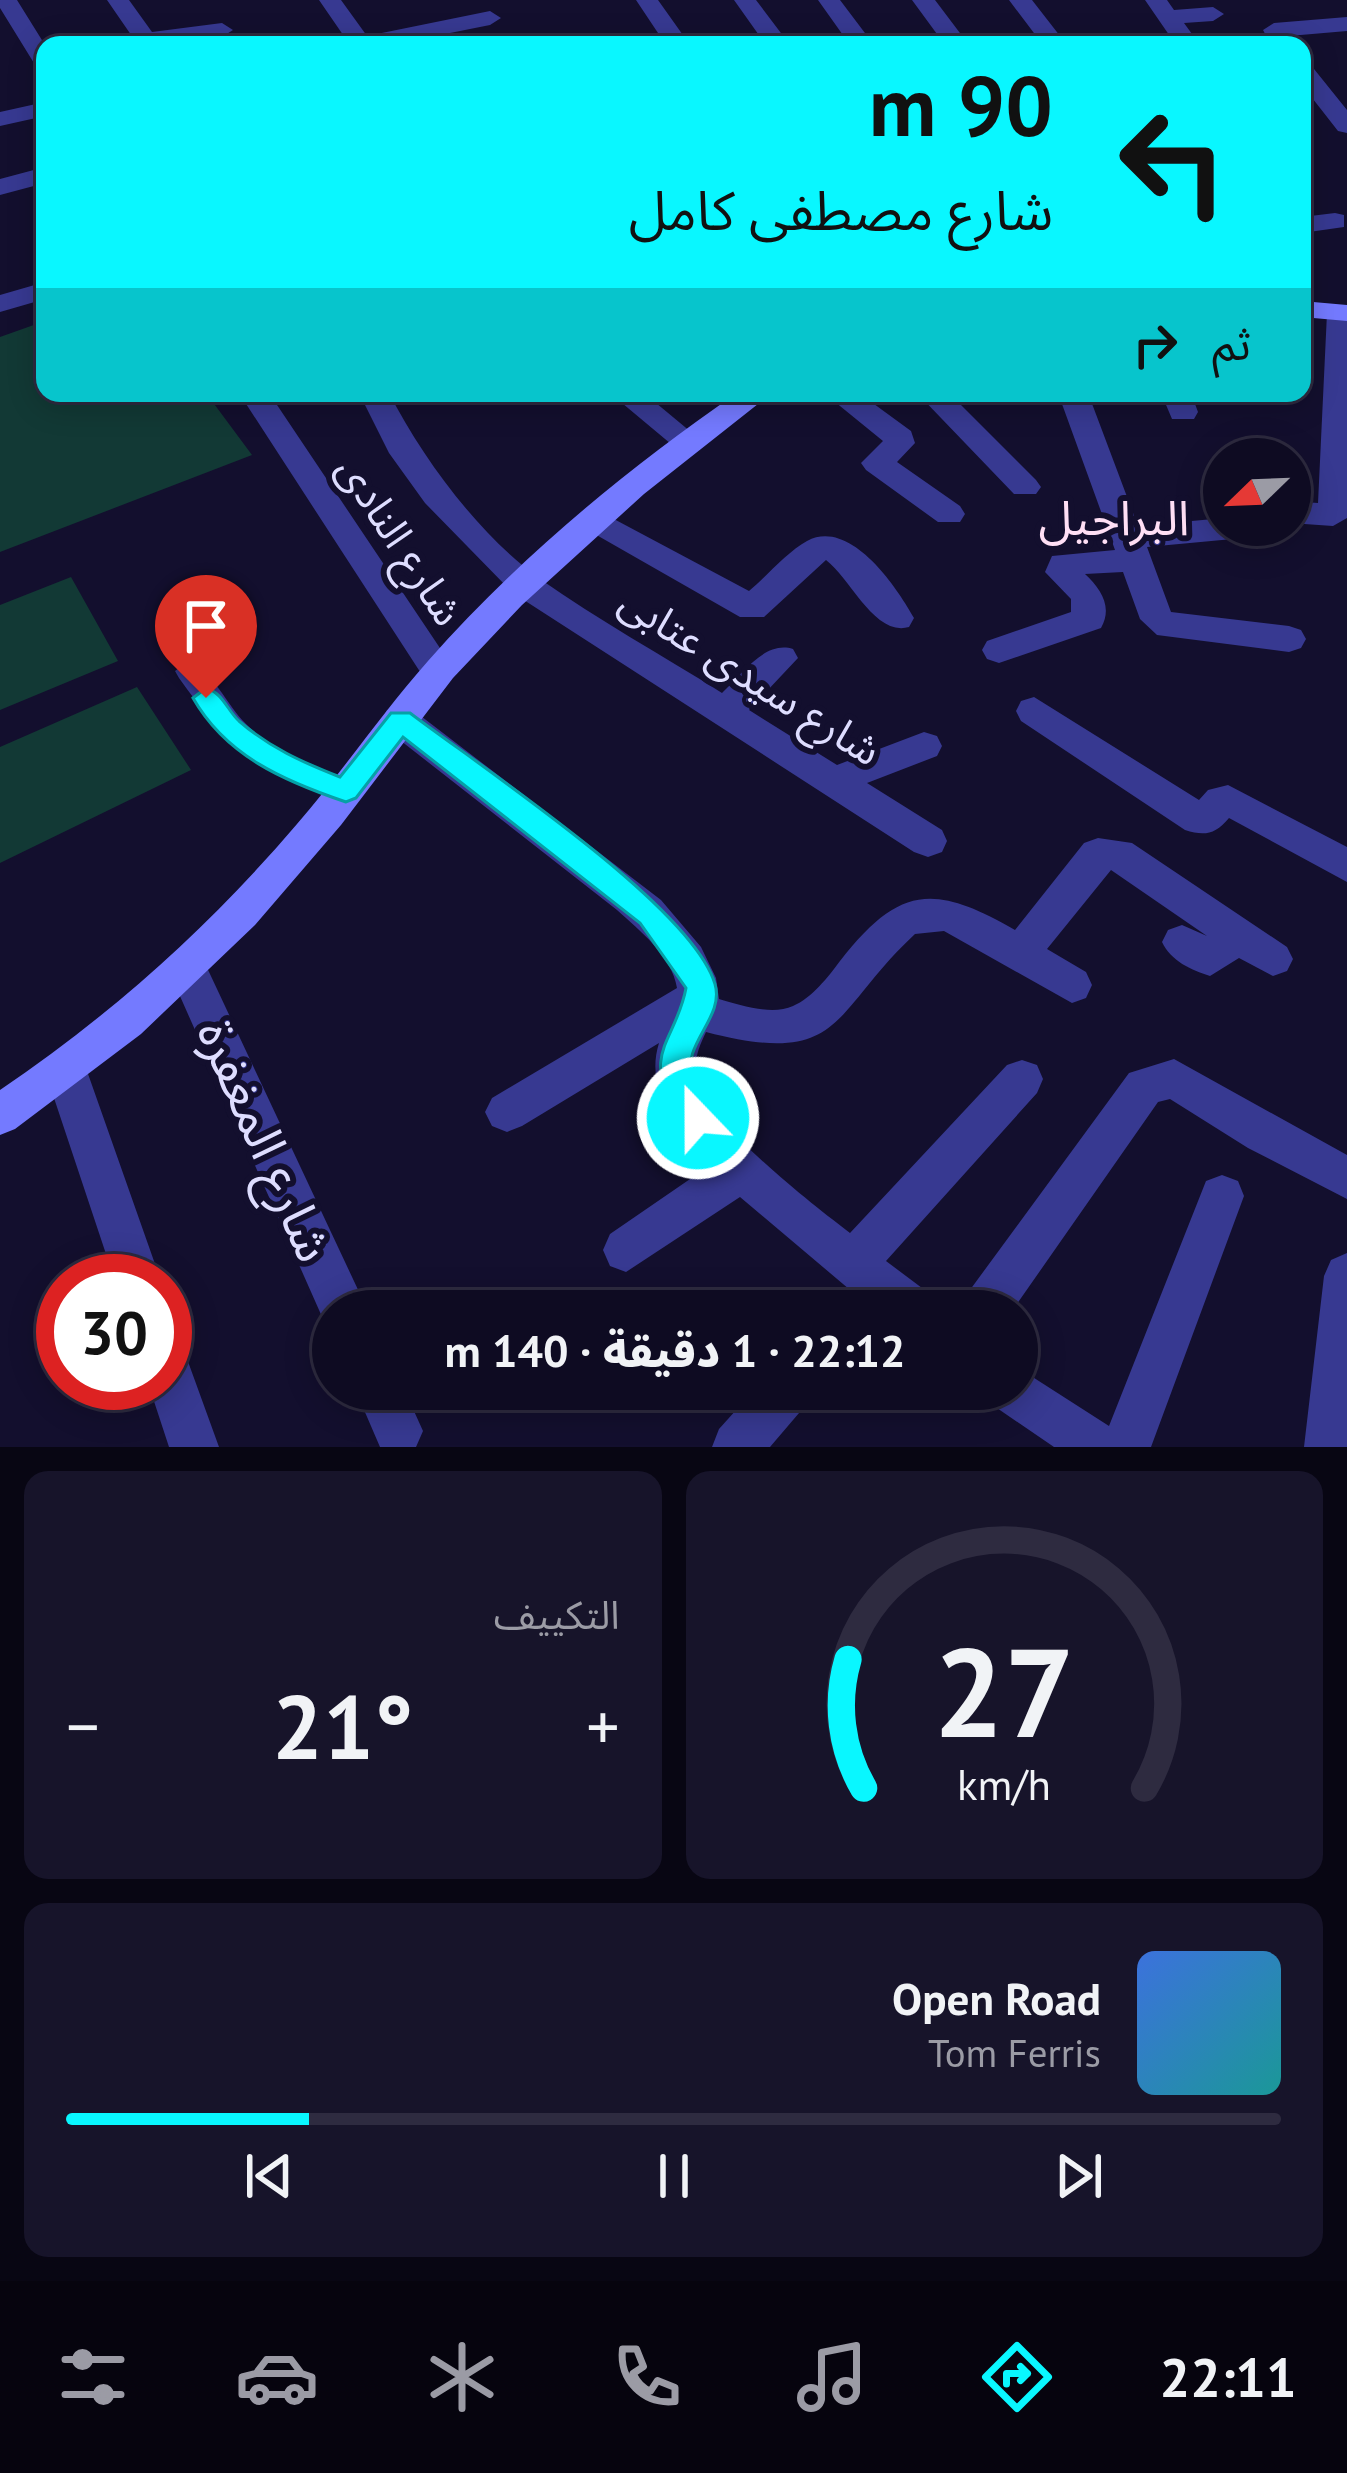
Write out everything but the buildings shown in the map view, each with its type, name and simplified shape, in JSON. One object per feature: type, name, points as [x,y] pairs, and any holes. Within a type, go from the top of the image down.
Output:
[{"type":"street","points":[[7,0],[36,48]]},
{"type":"street","points":[[118,0],[143,36]]},
{"type":"street","points":[[203,0],[226,36]]},
{"type":"street","points":[[330,0],[356,36]]},
{"type":"street","points":[[647,0],[672,36]]},
{"type":"street","points":[[745,0],[771,36]]},
{"type":"street","points":[[829,0],[855,36]]},
{"type":"street","points":[[922,0],[950,36]]},
{"type":"street","points":[[1020,0],[1048,36]]},
{"type":"street","points":[[1162,8],[1213,14]]},
{"type":"street","points":[[1162,8],[1182,36]]},
{"type":"street","points":[[392,36],[483,9],[502,36]]},
{"type":"street","points":[[1277,36],[1273,31],[1347,24]]},
{"type":"street","points":[[1311,80],[1347,126]]},
{"type":"street","points":[[0,119],[36,111]]},
{"type":"street","points":[[0,187],[36,177]]},
{"type":"street","points":[[1311,224],[1336,221]]},
{"type":"street","points":[[0,304],[36,293]]},
{"type":"street","points":[[1311,310],[1344,313],[1333,515],[1311,513]]},
{"type":"street","name":"شارع النادى","points":[[260,402],[438,673]]},
{"type":"street","name":"شارع سيدى عتابى","points":[[378,402],[404,453],[436,495],[525,585],[928,841]]},
{"type":"street","points":[[637,402],[688,442]]},
{"type":"street","points":[[0,1114],[67,1070],[188,969],[312,835],[438,673],[597,521],[688,442],[744,402]]},
{"type":"street","points":[[851,402],[900,438],[877,463],[949,514]]},
{"type":"street","points":[[941,402],[1025,487]]},
{"type":"street","points":[[1076,402],[1154,616],[1164,625],[1289,639]]},
{"type":"street","points":[[597,521],[752,608],[760,606],[818,549],[829,546],[854,563],[897,618]]},
{"type":"street","points":[[999,650],[1089,619],[1087,595],[1062,572],[1064,564],[1203,536]]},
{"type":"street","points":[[724,712],[781,658]]},
{"type":"street","points":[[1034,711],[1198,819],[1206,819],[1221,801],[1228,800],[1347,866]]},
{"type":"street","points":[[400,720],[650,914],[686,958],[701,988],[676,1049],[675,1080],[740,1171],[873,1290]]},
{"type":"street","points":[[834,782],[924,746]]},
{"type":"street","points":[[1018,956],[1098,854],[1107,851],[1273,959]]},
{"type":"street","points":[[507,1112],[698,1004],[783,1028],[813,1018],[829,1007],[894,925],[913,913],[941,913],[1072,985]]},
{"type":"street","points":[[1182,942],[1210,959],[1237,934]]},
{"type":"street","name":"شارع المغفرة","points":[[188,969],[334,1290]]},
{"type":"street","points":[[67,1070],[129,1254]]},
{"type":"street","points":[[999,1290],[1144,1087],[1160,1080],[1174,1078],[1194,1088],[1263,1134],[1347,1178]]},
{"type":"street","points":[[878,1290],[1022,1079]]},
{"type":"street","points":[[626,1250],[740,1171]]},
{"type":"street","points":[[1126,1447],[1222,1196]]},
{"type":"street","points":[[1329,1447],[1347,1276]]},
{"type":"street","points":[[181,1410],[194,1447]]},
{"type":"street","points":[[737,1447],[770,1410]]},
{"type":"street","points":[[1026,1415],[1097,1447]]},
{"type":"lane","points":[[188,670],[225,725],[249,746],[277,764],[346,790]]},
{"type":"green space","points":[[36,324],[36,402],[213,402],[252,455],[0,552],[0,337]]},
{"type":"green space","points":[[71,577],[118,661],[0,710],[0,605]]},
{"type":"green space","points":[[137,687],[191,770],[0,863],[0,747]]},
{"type":"district","name":"البراجيل","points":[[1114,517]]},
{"type":"route","points":[[206,698],[225,725],[249,746],[310,779],[346,790],[400,720],[650,914],[686,958],[701,988],[697,1012],[676,1049],[675,1080],[698,1118]]}]
